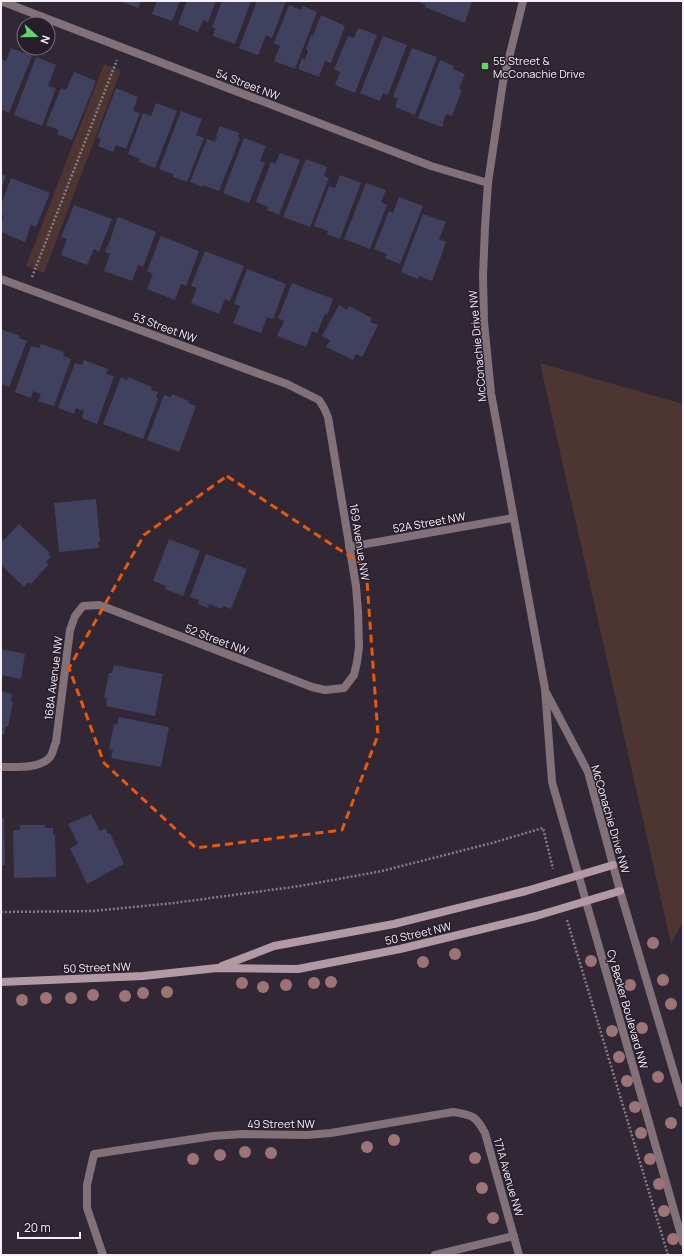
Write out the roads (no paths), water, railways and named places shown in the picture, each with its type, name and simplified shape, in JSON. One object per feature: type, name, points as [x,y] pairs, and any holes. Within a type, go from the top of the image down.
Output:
[{"type":"main road","name":"50 Street NW","points":[[217,968],[274,946],[394,924],[556,882],[613,865]]},
{"type":"main road","name":"50 Street NW","points":[[1,982],[143,976],[217,968],[298,969],[400,949],[564,908],[620,891]]},
{"type":"street","name":"54 Street NW","points":[[1,1],[431,166],[488,183]]},
{"type":"street","name":"McConachie Drive NW","points":[[523,1],[503,82],[488,183],[483,276],[484,322],[491,393],[545,689],[552,782]]},
{"type":"street","name":"53 Street NW","points":[[1,279],[27,287],[287,384],[319,400]]},
{"type":"street","name":"169 Avenue NW","points":[[319,400],[328,417],[356,586],[359,647],[354,674],[344,688]]},
{"type":"street","name":"52A Street NW","points":[[349,547],[513,518]]},
{"type":"street","name":"52 Street NW","points":[[83,606],[99,605],[312,688],[325,690],[344,688]]},
{"type":"street","name":"168A Avenue NW","points":[[1,767],[21,767],[41,763],[51,756],[56,742],[70,630],[76,616],[83,606]]},
{"type":"street","name":"McConachie Drive NW","points":[[545,689],[588,772],[620,891]]},
{"type":"street","name":"Cy Becker Boulevard NW","points":[[552,782],[683,1242]]},
{"type":"street","points":[[620,891],[683,1104]]},
{"type":"street","name":"49 Street NW","points":[[103,1255],[87,1208],[87,1185],[94,1154],[213,1136],[235,1134],[307,1135],[331,1133],[439,1113],[453,1112],[466,1114]]},
{"type":"street","name":"171A Avenue NW","points":[[466,1114],[478,1119],[485,1133],[519,1255]]},
{"type":"street","points":[[435,1255],[514,1236]]},
{"type":"place","name":"55 Street & McConachie Drive","points":[[485,66]]}]
